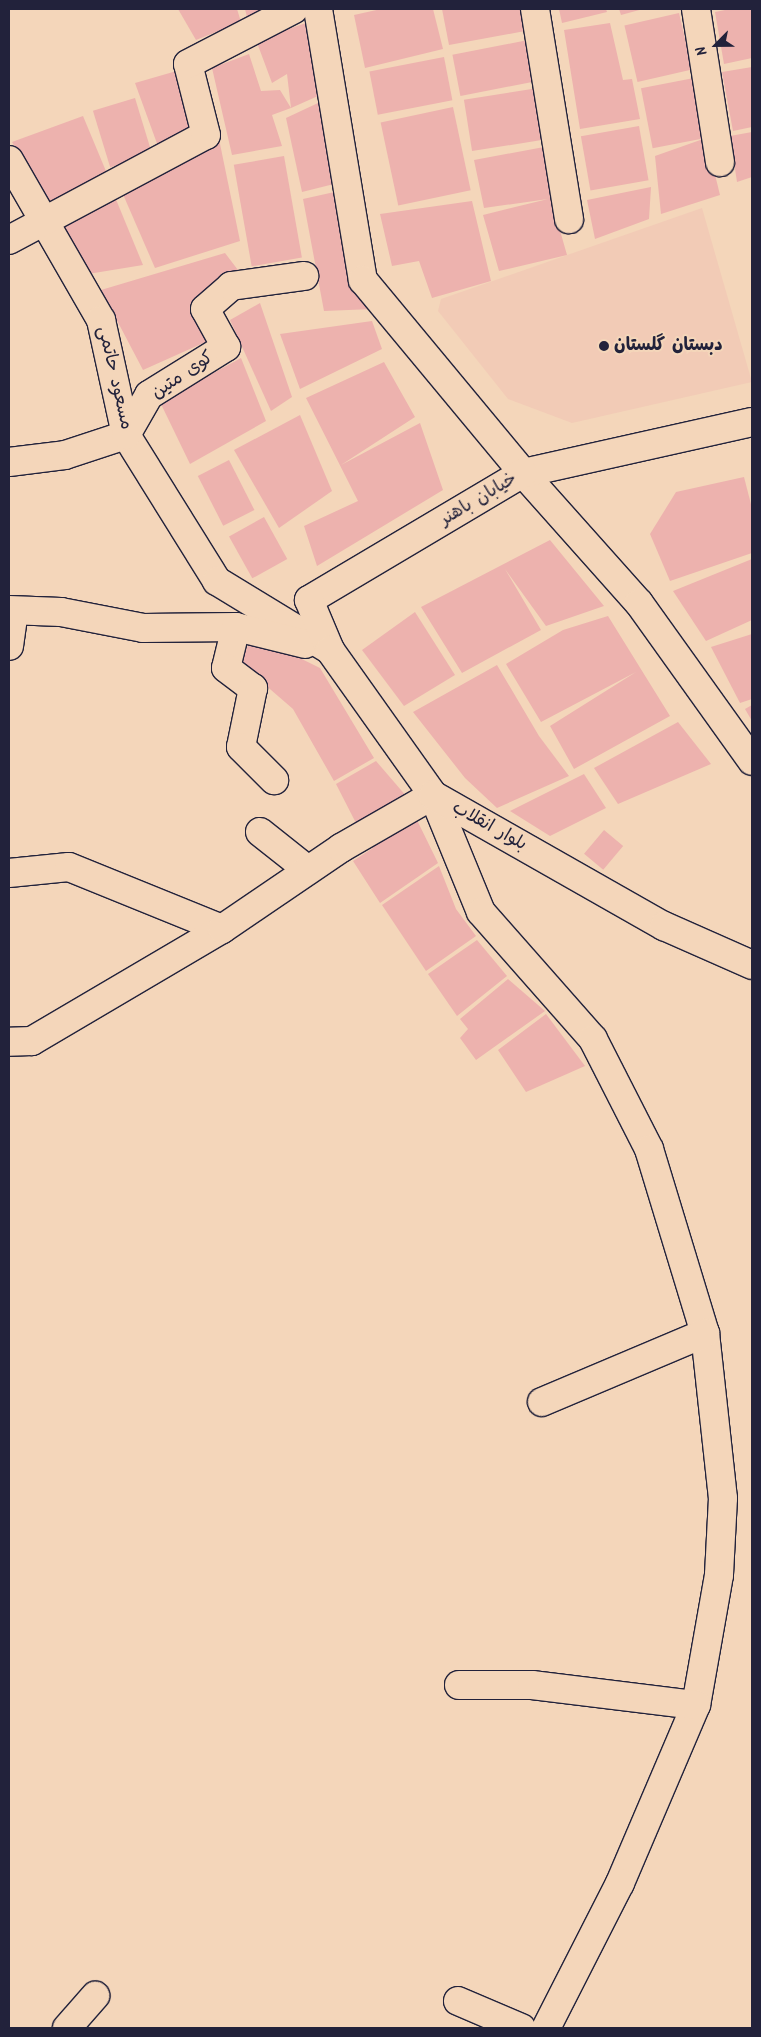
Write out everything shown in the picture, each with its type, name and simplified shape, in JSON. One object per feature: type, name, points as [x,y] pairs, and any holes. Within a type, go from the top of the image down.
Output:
[{"type":"street","points":[[9,240],[206,135],[188,64],[294,9]]},
{"type":"street","points":[[318,9],[363,280],[523,473],[639,604],[752,761]]},
{"type":"street","points":[[535,9],[569,219]]},
{"type":"street","points":[[696,9],[720,162]]},
{"type":"street","name":"مسعود حاتمی","points":[[9,160],[46,221],[101,320],[126,435],[217,581],[330,650]]},
{"type":"street","name":"کوی متین","points":[[126,435],[149,396],[226,347],[205,309],[231,286],[304,276]]},
{"type":"street","name":"خیابان باهنر","points":[[310,600],[523,473],[752,422]]},
{"type":"street","points":[[9,462],[65,455],[126,435]]},
{"type":"street","name":"بلوار انقلاب","points":[[310,600],[330,650],[433,795],[664,926],[752,965]]},
{"type":"street","points":[[9,646],[11,610],[61,612],[143,628],[236,627],[330,650]]},
{"type":"street","points":[[236,627],[226,668],[253,688],[241,748],[274,780]]},
{"type":"street","points":[[9,1042],[32,1041],[222,929],[308,870],[433,795],[481,912],[593,1039],[649,1149],[705,1333],[723,1498],[719,1575],[696,1705],[620,1883],[546,2028]]},
{"type":"street","points":[[260,832],[308,870]]},
{"type":"street","points":[[9,873],[69,867],[222,929]]},
{"type":"street","points":[[542,1402],[705,1333]]},
{"type":"street","points":[[459,1685],[532,1685],[696,1705]]},
{"type":"street","points":[[67,2028],[95,1996]]},
{"type":"street","points":[[458,2001],[521,2028]]},
{"type":"shaded area","name":"دبستان گلستان","points":[[702,208],[752,382],[572,423],[508,399],[438,311],[441,299]]},
{"type":"building","points":[[178,9],[237,9],[241,22],[196,40]]},
{"type":"building","points":[[245,9],[274,9],[248,21]]},
{"type":"building","points":[[381,9],[433,9],[443,49],[365,68],[354,15]]},
{"type":"building","points":[[442,9],[521,9],[525,31],[449,45]]},
{"type":"building","points":[[559,9],[606,9],[607,12],[562,23]]},
{"type":"building","points":[[619,9],[643,9],[621,15]]},
{"type":"building","points":[[730,9],[752,9],[752,58],[724,64],[715,12]]},
{"type":"building","points":[[679,13],[692,70],[637,82],[624,26]]},
{"type":"building","points":[[306,23],[318,96],[291,108],[287,74],[272,83],[256,40]]},
{"type":"building","points":[[610,23],[623,80],[632,79],[640,119],[580,129],[564,30]]},
{"type":"building","points":[[528,40],[536,81],[460,96],[452,55]]},
{"type":"building","points":[[249,54],[261,91],[280,90],[291,108],[272,115],[282,146],[232,155],[212,68]]},
{"type":"building","points":[[444,57],[452,100],[378,115],[369,72]]},
{"type":"building","points":[[752,67],[752,127],[733,131],[722,72]]},
{"type":"building","points":[[180,70],[194,128],[159,149],[135,83]]},
{"type":"building","points":[[694,78],[706,138],[653,148],[641,88]]},
{"type":"building","points":[[538,88],[546,139],[472,151],[464,100]]},
{"type":"building","points":[[135,98],[152,154],[110,167],[93,111]]},
{"type":"building","points":[[318,103],[334,184],[302,192],[286,118]]},
{"type":"building","points":[[453,107],[471,190],[398,206],[381,122]]},
{"type":"building","points":[[83,116],[108,176],[51,204],[12,142]]},
{"type":"building","points":[[639,126],[649,180],[590,190],[581,136]]},
{"type":"building","points":[[752,132],[752,177],[737,182],[730,136]]},
{"type":"building","points":[[706,138],[720,195],[661,214],[655,156]]},
{"type":"building","points":[[219,139],[240,241],[155,268],[122,192]]},
{"type":"building","points":[[544,147],[551,199],[567,255],[499,271],[483,215],[548,199],[484,208],[474,160]]},
{"type":"building","points":[[284,156],[302,257],[252,266],[234,165]]},
{"type":"building","points":[[651,187],[649,219],[595,239],[587,200]]},
{"type":"building","points":[[339,191],[373,309],[324,311],[303,199]]},
{"type":"building","points":[[115,197],[143,265],[88,274],[62,226]]},
{"type":"building","points":[[472,201],[491,281],[432,298],[419,261],[392,266],[380,214]]},
{"type":"building","points":[[225,253],[238,270],[190,304],[210,340],[143,370],[101,290]]},
{"type":"building","points":[[260,303],[292,397],[271,411],[230,320]]},
{"type":"building","points":[[372,321],[382,349],[300,389],[280,334]]},
{"type":"building","points":[[241,358],[266,421],[190,464],[160,402]]},
{"type":"building","points":[[384,362],[415,417],[341,465],[420,423],[443,490],[317,566],[304,526],[358,501],[306,398]]},
{"type":"building","points":[[300,415],[332,491],[279,528],[234,450]]},
{"type":"building","points":[[229,460],[254,510],[223,526],[198,476]]},
{"type":"building","points":[[744,477],[752,508],[752,553],[670,581],[650,534],[676,492]]},
{"type":"building","points":[[264,517],[287,559],[252,578],[229,536]]},
{"type":"building","points":[[550,540],[604,606],[546,626],[505,569],[541,630],[462,673],[421,607]]},
{"type":"building","points":[[752,559],[752,620],[706,641],[673,591]]},
{"type":"building","points":[[415,612],[455,675],[404,706],[362,650]]},
{"type":"building","points":[[608,616],[670,716],[574,769],[550,726],[636,672],[541,722],[506,664],[563,630]]},
{"type":"building","points":[[752,634],[752,699],[740,703],[711,647]]},
{"type":"building","points":[[253,635],[320,668],[374,758],[334,781],[293,709],[240,663]]},
{"type":"building","points":[[497,665],[539,736],[569,776],[497,808],[465,778],[413,712]]},
{"type":"building","points":[[752,705],[752,721],[745,709]]},
{"type":"building","points":[[678,722],[711,764],[618,804],[594,768]]},
{"type":"building","points":[[376,761],[407,797],[358,827],[336,784]]},
{"type":"building","points":[[584,774],[606,808],[550,836],[510,811]]},
{"type":"building","points":[[415,816],[438,863],[380,903],[353,861],[373,848],[369,839]]},
{"type":"building","points":[[604,830],[623,846],[603,870],[584,854]]},
{"type":"building","points":[[439,866],[456,909],[476,936],[426,971],[382,905]]},
{"type":"building","points":[[477,940],[507,976],[457,1016],[428,974]]},
{"type":"building","points":[[508,979],[545,1011],[476,1060],[460,1038],[468,1029],[460,1019]]},
{"type":"building","points":[[546,1014],[585,1066],[526,1092],[498,1050]]},
{"type":"place","name":"دبستان گلستان","points":[[604,346]]}]
